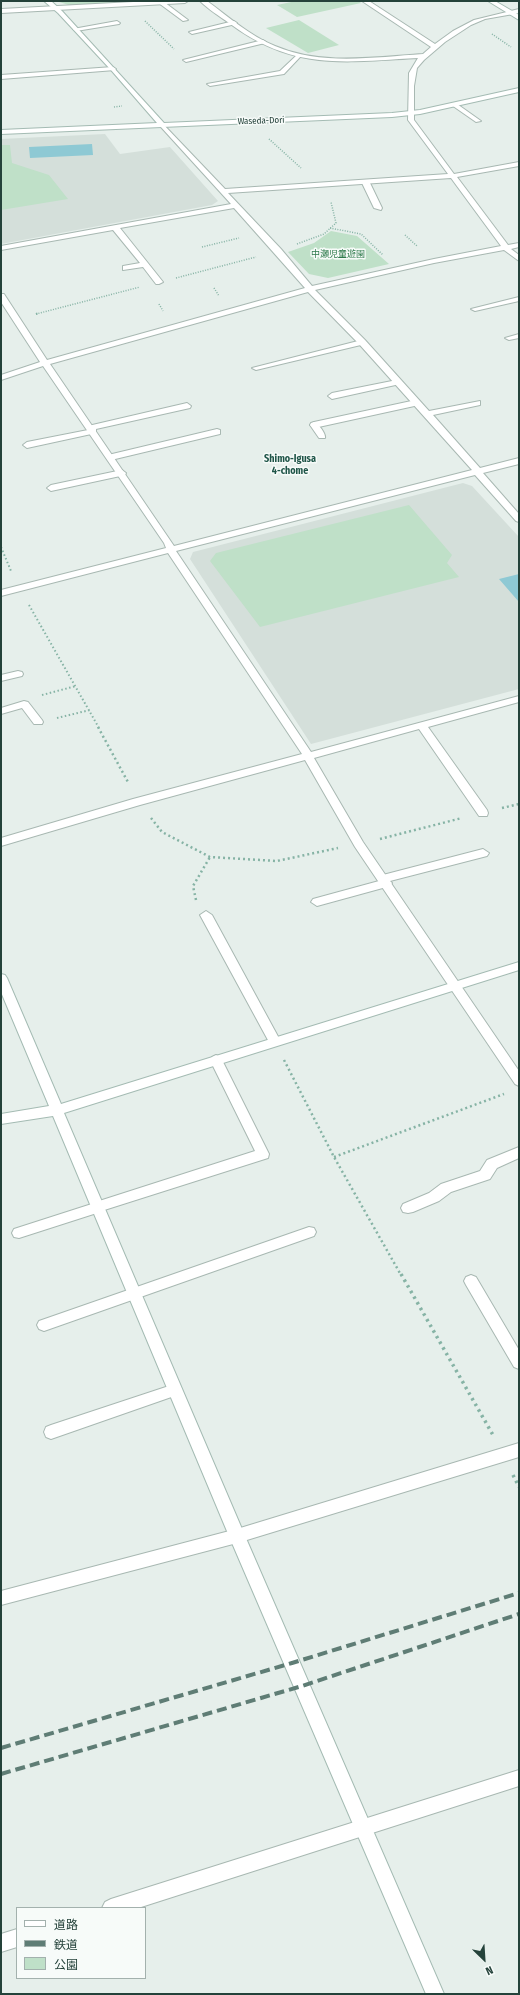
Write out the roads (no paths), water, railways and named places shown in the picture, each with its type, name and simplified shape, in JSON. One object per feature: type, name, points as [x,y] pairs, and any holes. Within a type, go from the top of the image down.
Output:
[{"type":"street","points":[[47,1],[56,8],[113,69],[162,125],[278,251],[310,290],[362,342],[473,464],[477,472],[519,519]]},
{"type":"street","points":[[1,11],[185,1]]},
{"type":"street","points":[[203,1],[263,42],[298,56],[324,59],[426,56]]},
{"type":"street","points":[[365,1],[436,47]]},
{"type":"street","points":[[491,1],[519,18]]},
{"type":"street","points":[[162,2],[185,20]]},
{"type":"street","points":[[519,11],[483,18],[462,28],[426,56],[414,68],[411,114],[411,120],[506,248],[519,259]]},
{"type":"street","points":[[76,29],[117,23]]},
{"type":"street","points":[[192,32],[234,23]]},
{"type":"street","points":[[186,60],[263,42]]},
{"type":"street","points":[[210,84],[282,73],[298,56]]},
{"type":"street","points":[[1,77],[113,69]]},
{"type":"street","points":[[282,73],[285,81]]},
{"type":"street","name":"Waseda-Dori","points":[[1,132],[411,114],[519,90]]},
{"type":"street","points":[[455,105],[478,121]]},
{"type":"street","points":[[224,191],[366,183],[453,176],[519,164]]},
{"type":"street","points":[[366,183],[378,208]]},
{"type":"street","points":[[1,248],[236,205]]},
{"type":"street","points":[[115,227],[159,282]]},
{"type":"street","points":[[1,378],[45,363],[310,290],[399,269],[519,245]]},
{"type":"street","points":[[126,268],[144,264]]},
{"type":"street","points":[[1,296],[45,363],[170,543],[170,550],[308,756],[360,844],[384,881],[519,1081]]},
{"type":"street","points":[[474,309],[519,298]]},
{"type":"street","points":[[509,338],[519,336]]},
{"type":"street","points":[[256,368],[362,342]]},
{"type":"street","points":[[332,396],[397,382]]},
{"type":"street","points":[[322,436],[314,425],[416,403]]},
{"type":"street","points":[[426,414],[477,403]]},
{"type":"street","points":[[27,445],[187,406]]},
{"type":"street","points":[[111,457],[216,432]]},
{"type":"street","points":[[1,593],[519,461]]},
{"type":"street","points":[[51,488],[122,473]]},
{"type":"street","points":[[1,678],[18,674]]},
{"type":"street","points":[[1,842],[137,802],[519,699]]},
{"type":"street","points":[[1,711],[24,704],[38,722]]},
{"type":"street","points":[[421,725],[483,813]]},
{"type":"street","points":[[317,902],[483,853]]},
{"type":"street","points":[[206,915],[275,1042]]},
{"type":"street","points":[[1,1119],[57,1110],[519,966]]},
{"type":"street","points":[[1,978],[237,1536],[435,1994]]},
{"type":"street","points":[[20,1233],[263,1154],[216,1060]]},
{"type":"street","points":[[408,1208],[434,1197],[446,1188],[486,1174],[492,1164],[519,1152]]},
{"type":"street","points":[[44,1325],[309,1232]]},
{"type":"street","points":[[471,1281],[519,1363]]},
{"type":"street","points":[[51,1432],[175,1390]]},
{"type":"street","points":[[1,1598],[237,1536],[519,1450]]},
{"type":"street","points":[[114,1907],[364,1829],[519,1778]]},
{"type":"street","points":[[1,1943],[16,1938]]},
{"type":"water","points":[[92,144],[93,155],[30,158],[29,147]]},
{"type":"water","points":[[519,574],[519,602],[499,579]]},
{"type":"railway","points":[[1,1748],[292,1663],[519,1593]]},
{"type":"railway","points":[[1,1774],[302,1686],[519,1614]]},
{"type":"district","name":"Shimo-Igusa 4-chome","points":[[290,464]]},
{"type":"park label","name":"中瀬児童遊園","points":[[338,254]]}]
